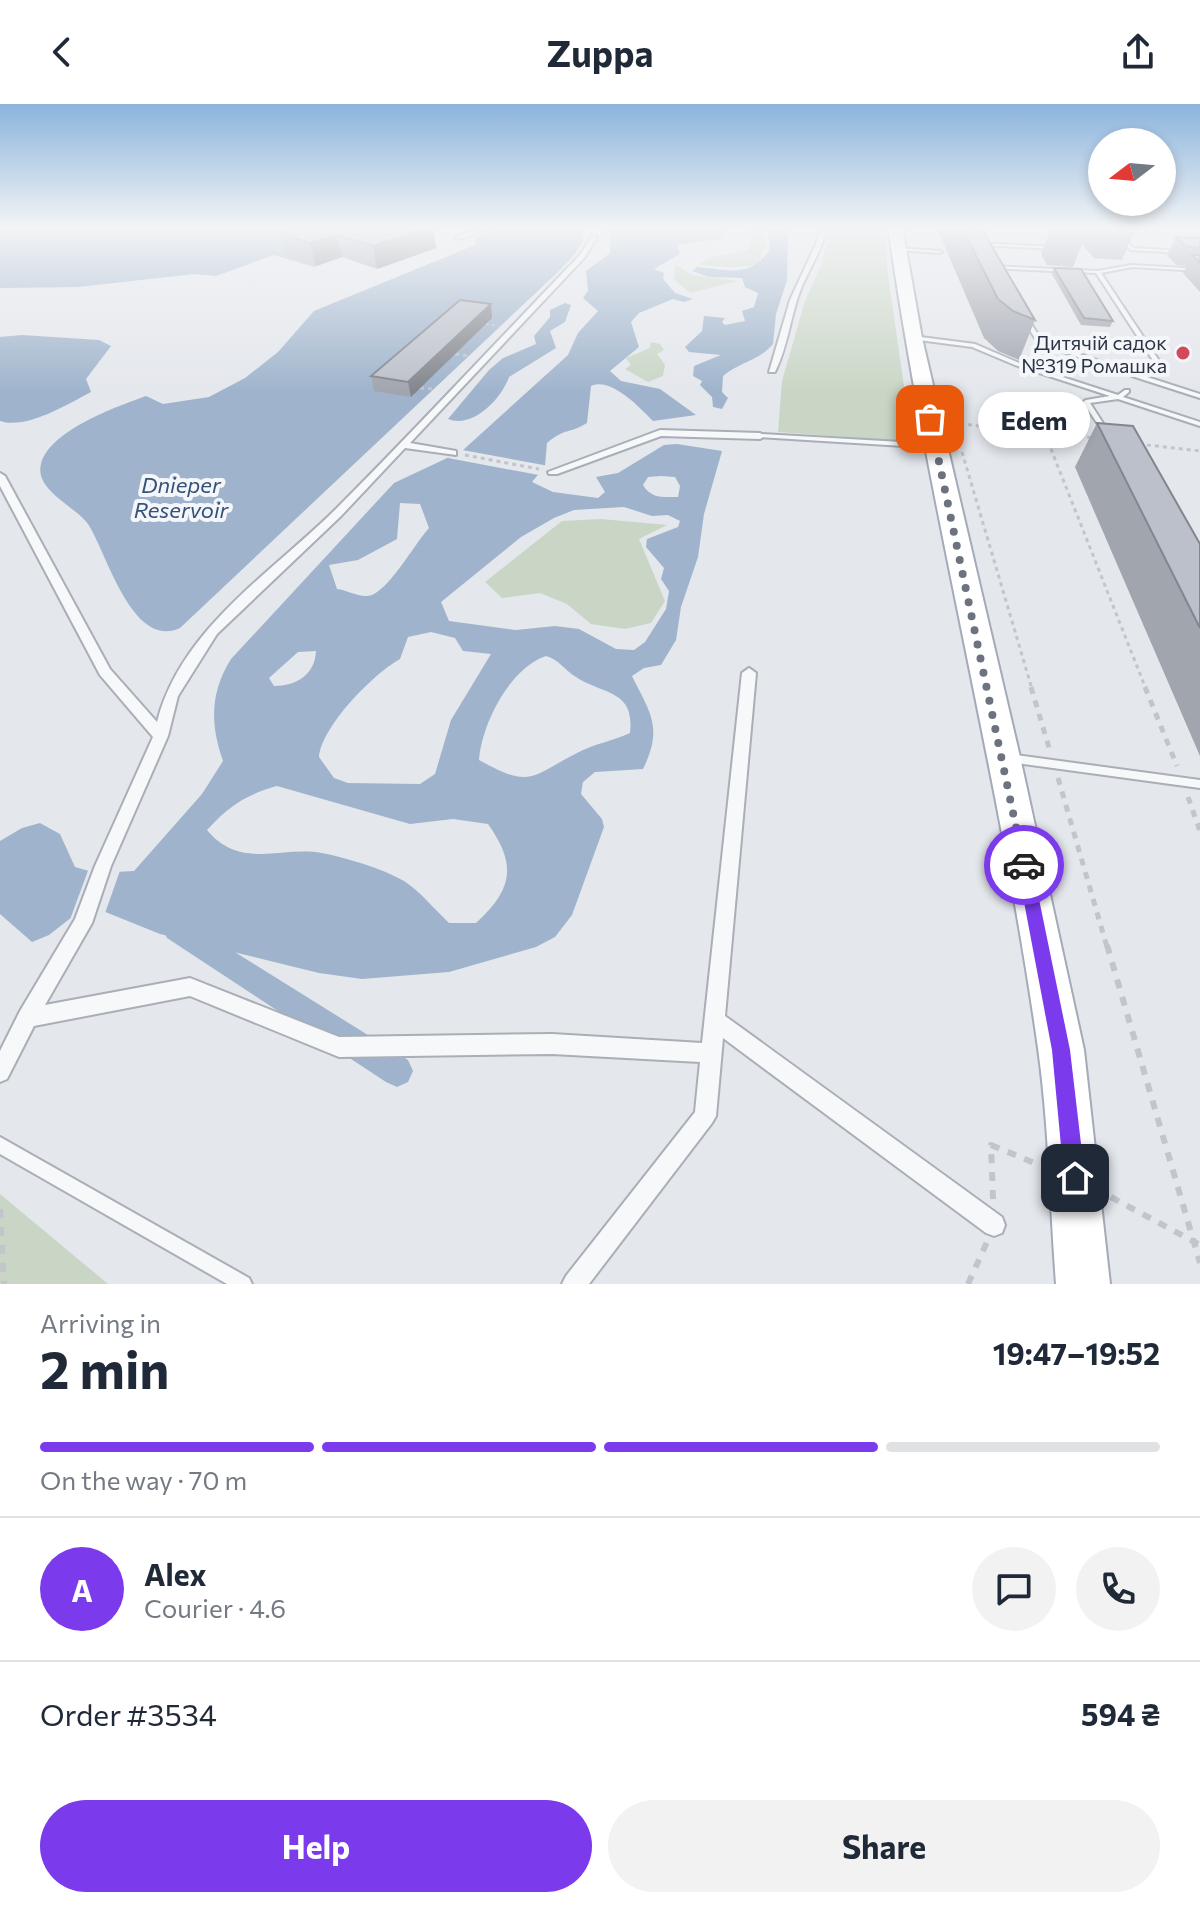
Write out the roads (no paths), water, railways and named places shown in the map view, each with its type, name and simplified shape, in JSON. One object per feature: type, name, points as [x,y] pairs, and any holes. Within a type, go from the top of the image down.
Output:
[{"type":"main road","points":[[903,281],[913,338],[947,435],[1003,757],[1061,1050],[1083,1284]]},
{"type":"street","points":[[0,1072],[27,1018],[83,923],[103,866],[161,736],[171,695],[212,631],[308,542],[405,445],[560,281]]},
{"type":"street","points":[[772,370],[785,344],[797,290],[802,281]]},
{"type":"street","points":[[553,472],[660,433],[760,436]]},
{"type":"street","points":[[405,445],[452,453]]},
{"type":"street","points":[[0,476],[105,672],[161,736]]},
{"type":"street","points":[[574,1284],[705,1116],[749,673]]},
{"type":"street","points":[[27,1018],[190,987],[339,1047],[552,1044],[710,1053]]},
{"type":"street","points":[[713,1019],[994,1225]]},
{"type":"lane","points":[[1104,281],[1157,362],[1140,380]]},
{"type":"lane","points":[[1014,318],[1028,323],[1040,342],[1140,380],[1200,396]]},
{"type":"lane","points":[[913,338],[973,345],[1017,364],[1200,424]]},
{"type":"lane","points":[[1112,441],[1086,402],[1119,397],[1127,391]]},
{"type":"lane","points":[[760,436],[947,435]]},
{"type":"lane","points":[[1003,757],[1200,784]]},
{"type":"lane","points":[[0,1145],[243,1284]]},
{"type":"water","points":[[0,281],[131,281],[78,287],[0,288]]},
{"type":"water","name":"Dnieper Reservoir","points":[[387,281],[548,281],[180,628],[163,631],[148,625],[123,595],[88,524],[44,482],[41,464],[47,452],[70,430],[118,406],[146,396],[163,404],[209,397],[245,378],[278,352],[314,311]]},
{"type":"water","points":[[587,281],[665,281],[675,293],[693,299],[684,302],[673,299],[639,313],[631,322],[639,347],[610,371],[621,381],[660,389],[696,415],[653,421],[615,389],[599,384],[591,386],[587,423],[547,443],[545,466],[532,482],[553,492],[598,498],[605,492],[596,477],[618,473],[664,445],[722,451],[704,514],[698,557],[681,607],[676,640],[661,665],[644,668],[632,676],[652,721],[649,755],[643,769],[595,772],[583,782],[581,794],[602,819],[604,827],[572,915],[555,937],[536,947],[449,972],[362,979],[319,973],[160,934],[103,911],[72,917],[49,935],[32,942],[0,914],[0,841],[22,828],[40,823],[60,834],[75,867],[96,873],[134,871],[202,794],[223,761],[214,709],[219,684],[231,659],[394,483],[462,451],[568,355],[578,333],[598,311],[583,298],[588,291]],"holes":[[[648,477],[675,477],[680,486],[678,497],[658,496],[643,485]],[[400,503],[420,504],[429,528],[383,587],[367,596],[337,589],[329,565],[358,560],[397,539]],[[624,507],[652,516],[668,515],[680,521],[678,527],[647,539],[646,547],[664,568],[661,579],[669,591],[666,609],[645,642],[634,650],[616,649],[579,629],[555,626],[516,630],[449,621],[441,602],[521,537],[574,510]],[[431,632],[455,638],[463,651],[491,654],[451,720],[435,774],[420,784],[348,783],[334,778],[319,757],[329,731],[363,688],[400,659],[408,637]],[[316,651],[308,673],[290,684],[274,686],[269,678],[298,652]],[[546,656],[586,683],[615,695],[627,708],[630,733],[583,750],[530,776],[510,775],[479,760],[486,730],[500,699],[510,684],[533,662]],[[277,786],[410,824],[453,819],[488,824],[504,852],[507,864],[504,888],[476,923],[449,923],[410,885],[375,868],[322,853],[247,853],[220,842],[207,830],[230,808],[256,793]]]},
{"type":"water","points":[[743,281],[787,281],[776,314],[773,344],[762,354],[723,376],[722,392],[728,398],[722,409],[713,407],[712,397],[700,385],[702,381],[693,376],[694,366],[721,355],[689,352],[685,347],[702,331],[704,316],[725,318],[722,322],[725,325],[745,321],[742,311],[754,307],[758,293],[745,287]]},
{"type":"water","points":[[565,303],[571,305],[565,322],[550,331],[556,348],[509,377],[500,394],[476,416],[458,421],[448,419],[503,358],[536,344],[534,336],[550,317],[550,310]]},
{"type":"water","points":[[22,335],[99,340],[111,346],[86,379],[91,392],[34,419],[10,423],[0,421],[0,337]]},
{"type":"waterway","points":[[177,929],[397,1071]]},
{"type":"place","name":"Дитячій садок №319 Ромашка","points":[[1183,353]]},
{"type":"place","name":"Edem","points":[[930,419]]}]
